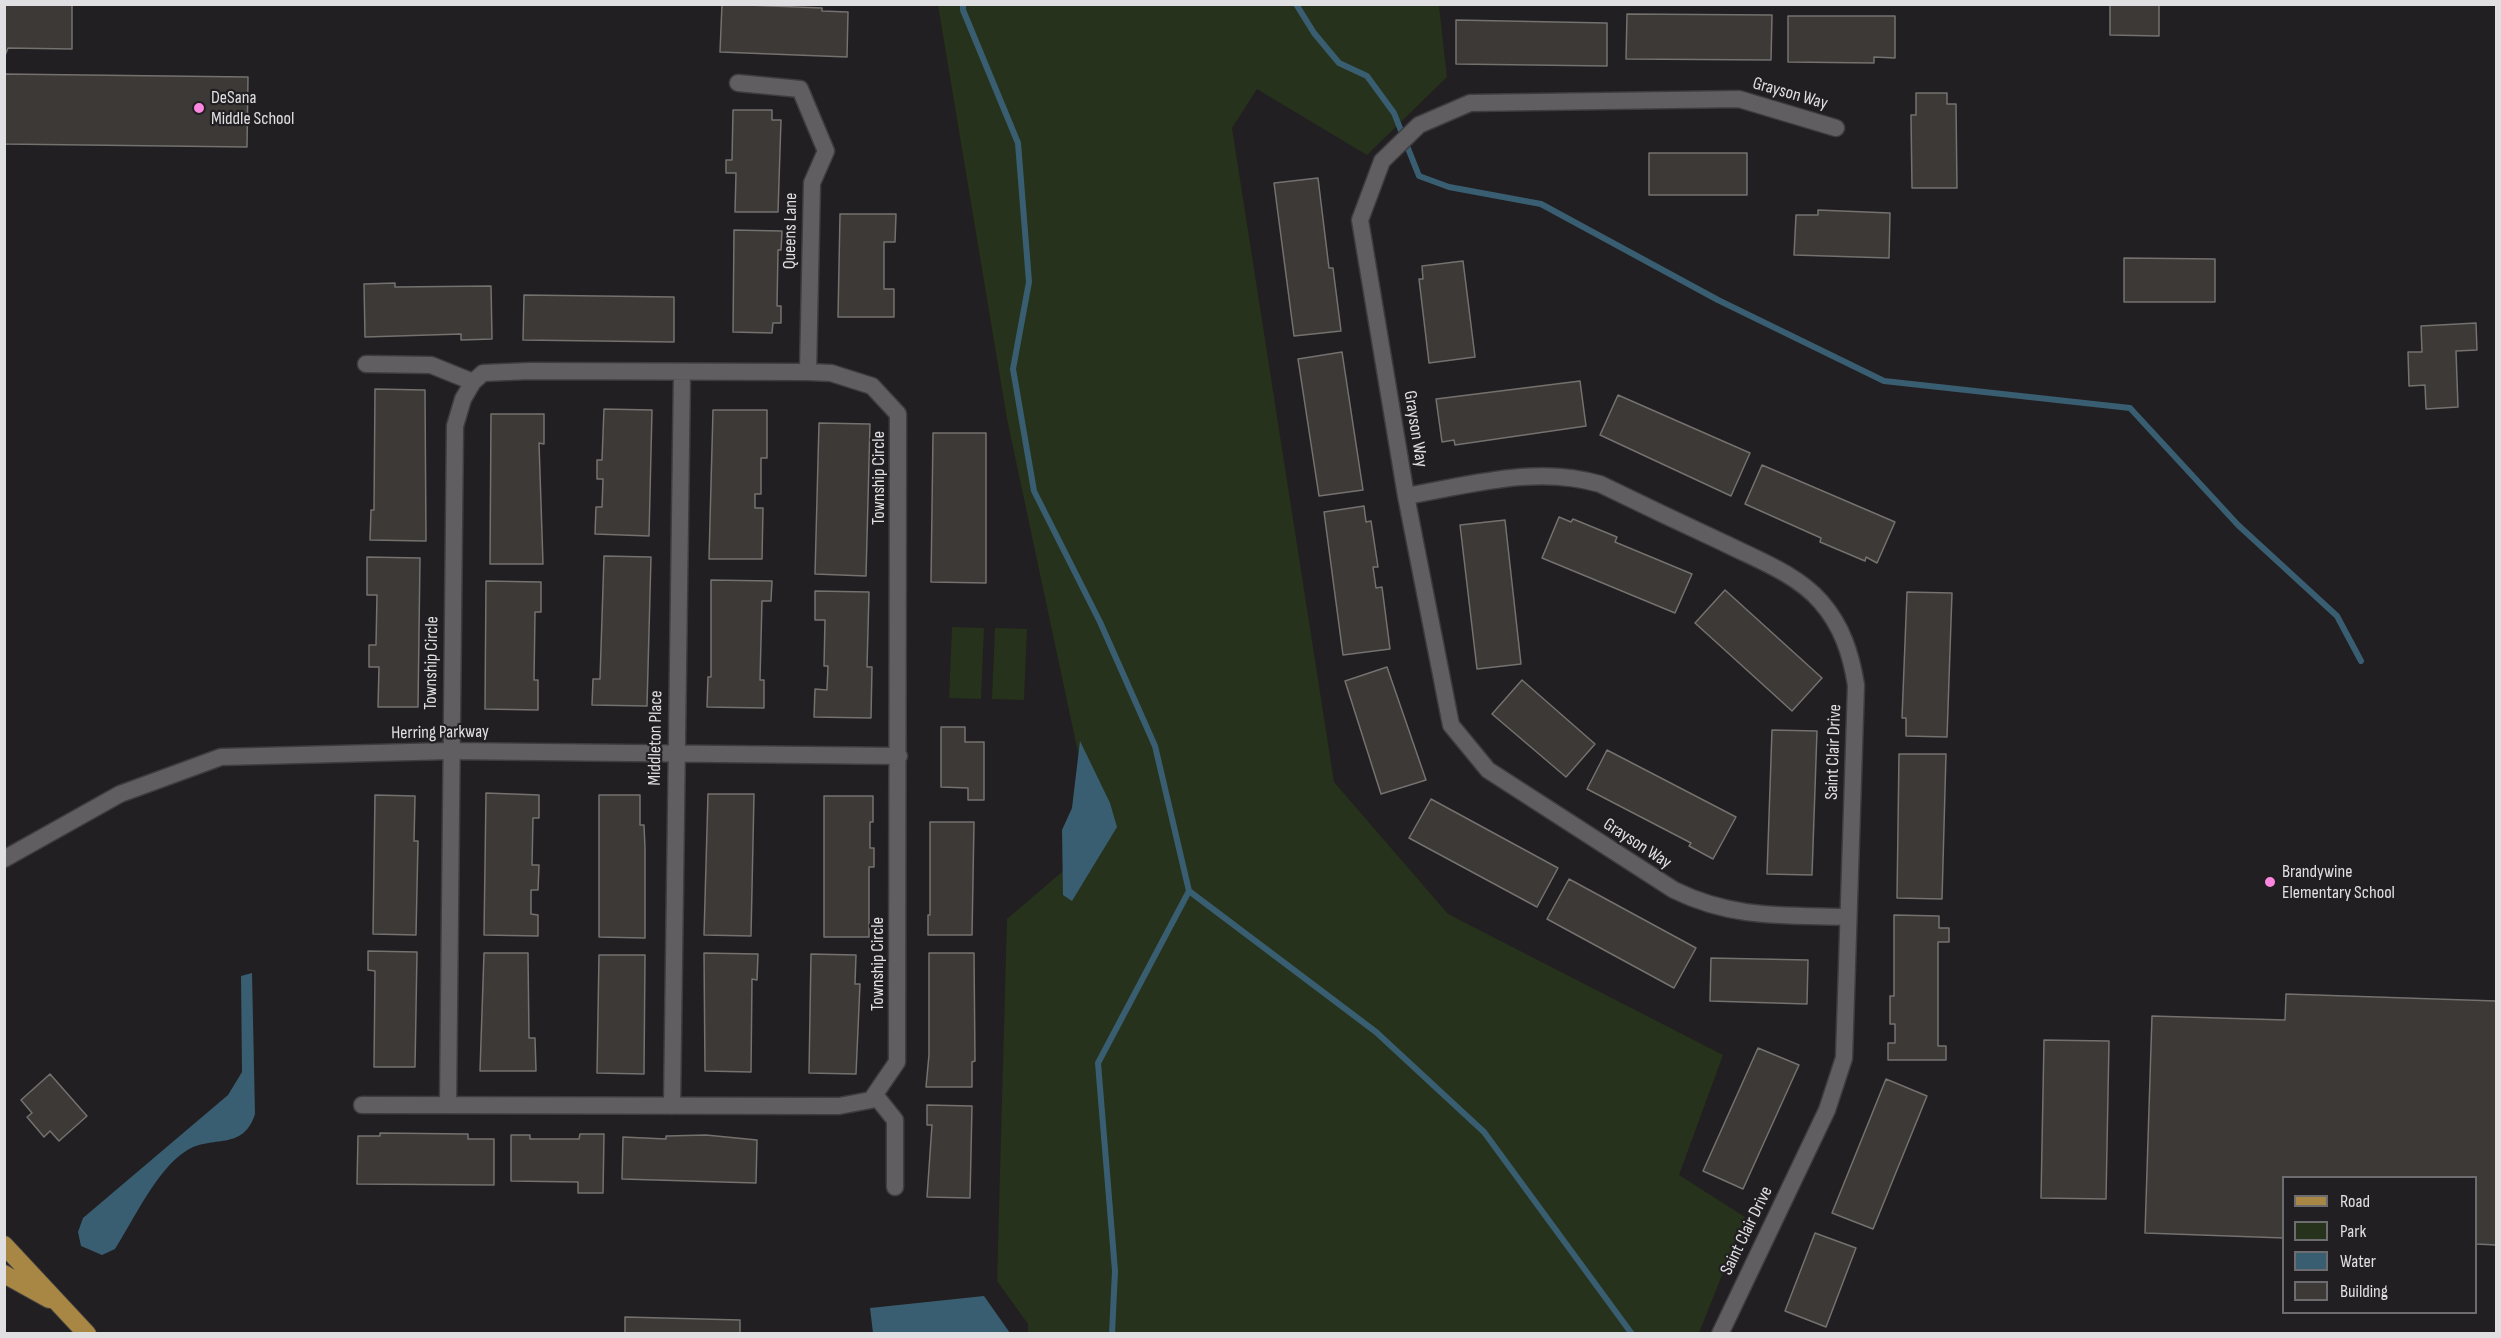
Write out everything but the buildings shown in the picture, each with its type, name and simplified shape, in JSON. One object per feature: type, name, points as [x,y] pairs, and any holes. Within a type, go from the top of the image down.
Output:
[{"type":"main road","points":[[4,1245],[87,1334]]},
{"type":"main road","points":[[4,1274],[59,1304]]},
{"type":"street","name":"Queens Lane","points":[[738,83],[800,89],[826,151],[812,183],[808,372]]},
{"type":"street","name":"Grayson Way","points":[[1836,128],[1739,99],[1470,103],[1419,125],[1382,161],[1360,220],[1406,496],[1451,725],[1488,770],[1674,890],[1696,901],[1718,909],[1757,914],[1847,917]]},
{"type":"street","points":[[366,364],[431,365],[473,382]]},
{"type":"street","name":"Township Circle","points":[[448,1105],[455,426],[463,399],[473,382],[483,374],[530,371],[831,373],[872,386],[898,414],[897,1062],[874,1095]]},
{"type":"street","name":"Middleton Place","points":[[672,1106],[675,753],[682,372]]},
{"type":"street","name":"Saint Clair Drive","points":[[1406,496],[1530,475],[1578,477],[1600,484],[1759,561],[1801,584],[1819,600],[1834,619],[1845,640],[1856,685],[1844,1058],[1838,1083],[1720,1334]]},
{"type":"street","name":"Herring Parkway","points":[[4,859],[120,794],[221,757],[450,751],[898,756]]},
{"type":"street","points":[[362,1105],[839,1106],[871,1100],[874,1095],[895,1120],[895,1187]]},
{"type":"green space","points":[[938,5],[1535,5],[1439,6],[1447,77],[1367,155],[1257,89],[1232,128],[1334,782],[1448,914],[1723,1055],[1679,1175],[1745,1217],[1699,1333],[1028,1333],[1028,1324],[997,1281],[1007,919],[1097,842],[1007,419]]},
{"type":"green space","points":[[952,627],[984,628],[981,699],[949,698]]},
{"type":"green space","points":[[995,628],[1027,629],[1024,700],[992,699]]},
{"type":"water","points":[[1080,741],[1110,803],[1117,827],[1072,901],[1063,895],[1062,830],[1072,808]]},
{"type":"water","points":[[252,973],[255,1114],[250,1126],[235,1138],[196,1146],[175,1159],[146,1196],[115,1249],[102,1255],[81,1246],[78,1232],[83,1218],[228,1095],[242,1072],[241,976]]},
{"type":"water","points":[[984,1296],[1010,1333],[873,1333],[870,1308]]},
{"type":"waterway","points":[[963,4],[963,10],[1018,143],[1029,282],[1013,369],[1034,491],[1100,622],[1155,746],[1189,891],[1376,1032],[1484,1132],[1632,1334]]},
{"type":"waterway","points":[[1296,4],[1314,33],[1339,63],[1367,76],[1394,113],[1419,176],[1449,187],[1541,204],[1718,300],[1884,381],[2130,408],[2238,525],[2337,616],[2361,661]]},
{"type":"waterway","points":[[1112,1334],[1115,1271],[1098,1063],[1189,891]]},
{"type":"place","name":"DeSana Middle School","points":[[199,108]]},
{"type":"place","name":"Brandywine Elementary School","points":[[2270,882]]}]
